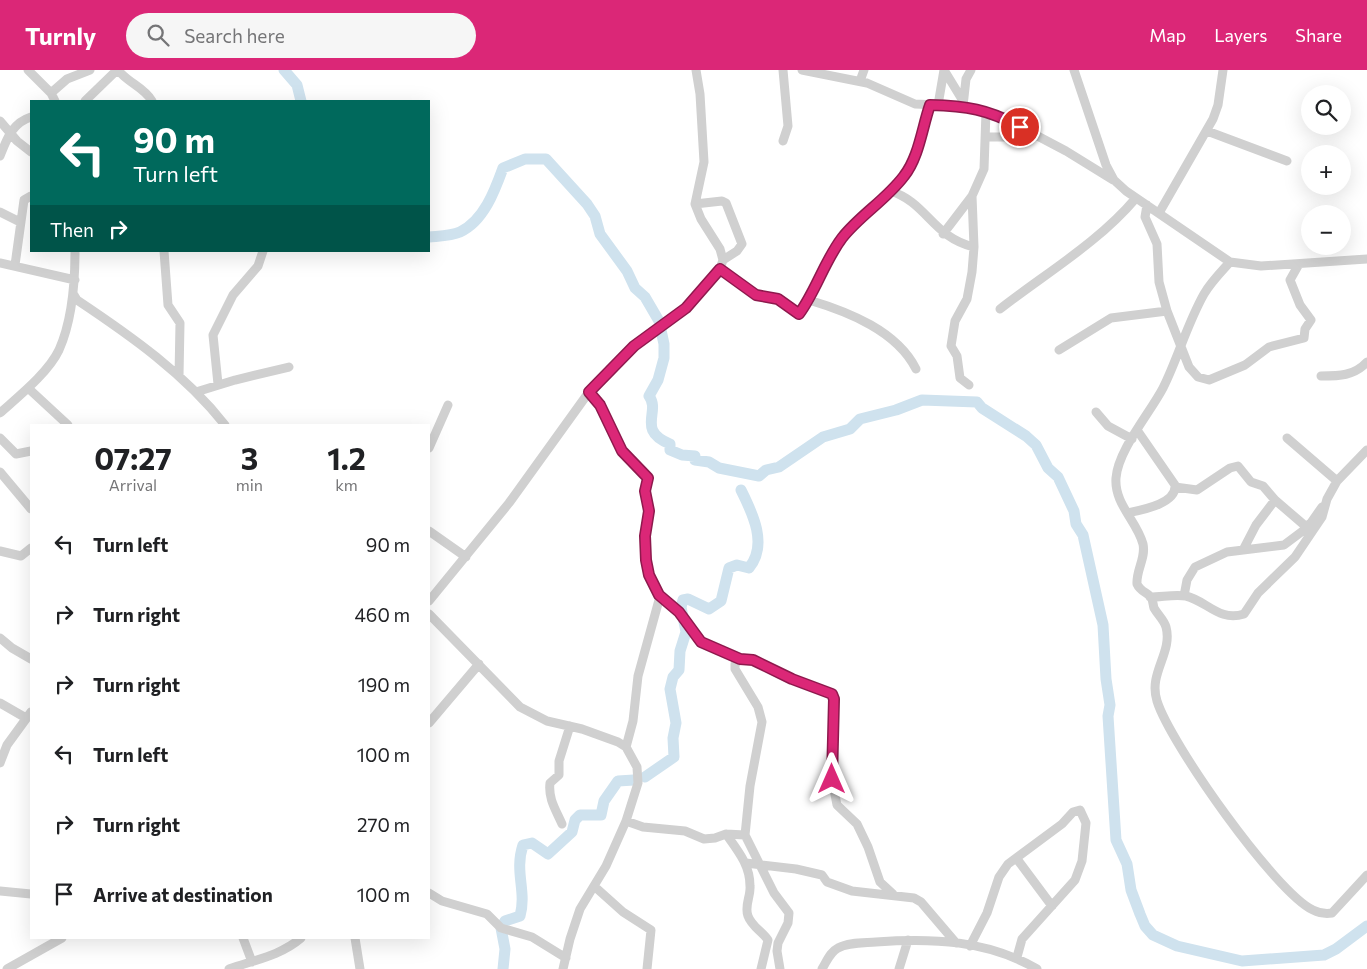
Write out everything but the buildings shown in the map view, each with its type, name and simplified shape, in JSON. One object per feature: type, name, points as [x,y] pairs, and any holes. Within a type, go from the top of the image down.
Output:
[{"type":"street","points":[[28,70],[53,97],[68,79],[90,70]]},
{"type":"street","points":[[86,100],[118,70],[127,80],[146,92],[151,100]]},
{"type":"street","points":[[696,70],[700,94],[704,162],[695,204],[701,219],[720,249],[721,265],[756,295],[778,299],[799,314],[809,300],[842,239],[858,219],[904,176],[912,162],[934,105],[944,70]]},
{"type":"street","points":[[783,70],[788,126],[784,141]]},
{"type":"street","points":[[802,70],[860,81],[902,100],[934,105],[963,103],[1020,127],[1114,180],[1136,198],[1230,262],[1261,266],[1367,259]]},
{"type":"street","points":[[860,81],[864,70]]},
{"type":"street","points":[[944,70],[963,103]]},
{"type":"street","points":[[963,103],[966,79],[971,70]]},
{"type":"street","points":[[1074,70],[1101,151],[1114,180]]},
{"type":"street","points":[[1159,213],[1206,131],[1218,105],[1223,70]]},
{"type":"street","points":[[943,234],[972,196],[984,169],[986,112]]},
{"type":"street","points":[[0,156],[10,133],[21,121],[30,118]]},
{"type":"street","points":[[0,121],[30,151]]},
{"type":"street","points":[[986,137],[1004,138],[1020,127]]},
{"type":"street","points":[[1206,131],[1287,162]]},
{"type":"street","points":[[890,191],[909,199],[943,234],[960,244],[974,247]]},
{"type":"street","points":[[969,385],[960,380],[957,356],[951,346],[958,313],[968,293],[974,247],[972,196]]},
{"type":"street","points":[[15,265],[24,200],[30,197]]},
{"type":"street","points":[[1000,309],[1095,239],[1112,225],[1136,198]]},
{"type":"street","points":[[430,600],[509,502],[589,392],[634,346],[686,308],[721,265],[742,244],[726,203],[722,201],[695,204]]},
{"type":"street","points":[[1147,205],[1145,217],[1157,244],[1159,282],[1167,310],[1182,344],[1189,368],[1198,377],[1209,380],[1245,365],[1269,347],[1303,339],[1305,329],[1311,320],[1300,305],[1290,282],[1299,264]]},
{"type":"street","points":[[0,212],[20,222]]},
{"type":"street","points":[[0,413],[28,388],[58,351],[74,295],[75,252]]},
{"type":"street","points":[[164,252],[168,306],[180,323],[179,376]]},
{"type":"street","points":[[218,384],[213,335],[233,295],[258,266],[263,252]]},
{"type":"street","points":[[1230,262],[1205,293],[1162,389],[1132,438],[1116,475],[1117,492],[1143,546],[1143,554],[1136,576],[1137,584],[1150,597],[1184,596],[1194,599],[1220,614],[1231,616],[1244,614],[1258,593],[1295,557],[1311,527]]},
{"type":"street","points":[[0,263],[75,280]]},
{"type":"street","points":[[74,295],[179,376],[224,424]]},
{"type":"street","points":[[809,300],[868,323],[909,355],[916,369]]},
{"type":"street","points":[[70,307],[86,306]]},
{"type":"street","points":[[1060,350],[1111,318],[1167,310]]},
{"type":"street","points":[[1321,376],[1346,375],[1359,369],[1367,362]]},
{"type":"street","points":[[196,392],[218,384],[289,367]]},
{"type":"street","points":[[28,388],[67,424]]},
{"type":"street","points":[[589,392],[600,405],[622,451],[648,478],[645,491],[649,511],[645,536],[646,560],[649,575],[659,595],[679,612],[701,642],[740,659],[753,660],[792,679],[832,694],[834,699],[832,779],[837,805],[857,824],[868,846],[880,882],[893,894]]},
{"type":"street","points":[[430,446],[448,405]]},
{"type":"street","points":[[1096,412],[1108,426],[1132,438]]},
{"type":"street","points":[[1127,513],[1155,506],[1174,494],[1175,487],[1137,430]]},
{"type":"street","points":[[0,438],[16,454],[30,451]]},
{"type":"street","points":[[1287,438],[1337,481]]},
{"type":"street","points":[[1184,596],[1191,570],[1227,552],[1284,545],[1311,527],[1322,517],[1327,499],[1337,481],[1367,450]]},
{"type":"street","points":[[1175,487],[1197,490],[1230,468],[1238,466],[1251,482],[1263,486],[1276,500],[1311,527]]},
{"type":"street","points":[[0,472],[30,508]]},
{"type":"street","points":[[1243,550],[1256,526],[1276,500]]},
{"type":"street","points":[[430,532],[466,557]]},
{"type":"street","points":[[0,551],[21,556],[30,549]]},
{"type":"street","points":[[430,894],[442,902],[486,914],[501,928],[532,938],[565,966],[580,910],[606,866],[626,821],[639,776],[626,747],[633,721],[638,676],[659,595]]},
{"type":"street","points":[[1150,597],[1154,608],[1166,626],[1168,638],[1154,681],[1154,690],[1158,704],[1207,787],[1243,837],[1290,892],[1313,910],[1325,914],[1332,913],[1367,875]]},
{"type":"street","points":[[430,615],[520,707],[546,720],[609,739],[626,747]]},
{"type":"street","points":[[0,638],[12,648],[30,658]]},
{"type":"street","points":[[740,659],[735,664],[736,669],[758,707],[763,727],[750,786],[745,835],[774,893],[788,913],[788,923],[778,943],[777,951],[780,969]]},
{"type":"street","points":[[430,722],[479,664]]},
{"type":"street","points":[[0,703],[29,715],[8,745],[0,763]]},
{"type":"street","points":[[562,824],[552,804],[549,789],[550,783],[559,775],[559,761],[570,726]]},
{"type":"street","points":[[970,946],[987,913],[999,877],[1008,864],[1078,810],[1083,813],[1086,824],[1078,873],[1072,886],[1022,939],[1017,957]]},
{"type":"street","points":[[626,821],[643,827],[685,831],[704,839],[726,834],[745,835]]},
{"type":"street","points":[[726,834],[746,863],[750,887],[747,900],[747,915],[752,925],[768,940],[761,969]]},
{"type":"street","points":[[1018,858],[1052,906]]},
{"type":"street","points":[[746,863],[751,865],[759,863],[822,875],[827,882],[852,891],[893,894],[921,902],[956,943]]},
{"type":"street","points":[[594,886],[622,912],[651,930],[647,969]]},
{"type":"street","points":[[0,891],[30,894]]},
{"type":"street","points":[[7,969],[60,939]]},
{"type":"street","points":[[243,939],[248,965]]},
{"type":"street","points":[[229,969],[248,965],[281,951],[299,939]]},
{"type":"street","points":[[355,939],[360,969]]},
{"type":"street","points":[[822,969],[832,953],[845,945],[931,939],[996,950],[1017,957],[1037,969]]},
{"type":"street","points":[[899,969],[908,940]]},
{"type":"waterway","points":[[284,70],[297,85],[301,100]]},
{"type":"waterway","points":[[430,237],[460,232],[476,220],[488,204],[503,168],[525,159],[546,159],[587,204],[595,216],[600,234],[627,271],[635,288],[645,297],[659,321],[664,344],[664,358],[658,380],[649,396],[653,408],[652,427],[654,433],[660,439],[670,444],[670,450],[682,455],[695,456],[695,460],[709,462],[719,468],[759,476],[766,470],[779,467],[823,437],[850,429],[860,419],[896,410],[922,400],[977,402],[982,408],[1026,436],[1036,445],[1048,468],[1058,477],[1074,511],[1076,524],[1083,535],[1103,625],[1106,679],[1110,705],[1108,716],[1116,840],[1127,864],[1131,890],[1145,926],[1153,935],[1177,946],[1242,961],[1324,955],[1336,949],[1367,926]]},
{"type":"waterway","points":[[645,777],[674,757],[673,738],[676,723],[670,689],[673,677],[679,670],[680,651],[686,632],[681,607],[683,600],[688,599],[709,609],[721,601],[729,568],[737,565],[749,568],[755,559],[758,540],[757,529],[741,490]]},
{"type":"waterway","points":[[503,969],[505,949],[501,928],[505,921],[520,916],[522,907],[520,864],[523,845],[532,843],[548,854],[572,832],[575,820],[580,815],[601,815],[604,801],[618,781],[634,780]]},
{"type":"route","points":[[832,779],[832,718],[834,699],[832,694],[792,679],[760,662],[740,659],[701,642],[684,617],[659,595],[649,575],[646,560],[645,536],[649,511],[645,491],[648,478],[622,451],[600,405],[589,392],[619,359],[634,346],[686,308],[720,269],[756,295],[763,298],[778,299],[799,314],[809,300],[842,239],[858,219],[904,176],[912,162],[930,105],[963,106],[986,112],[1020,127]]}]
